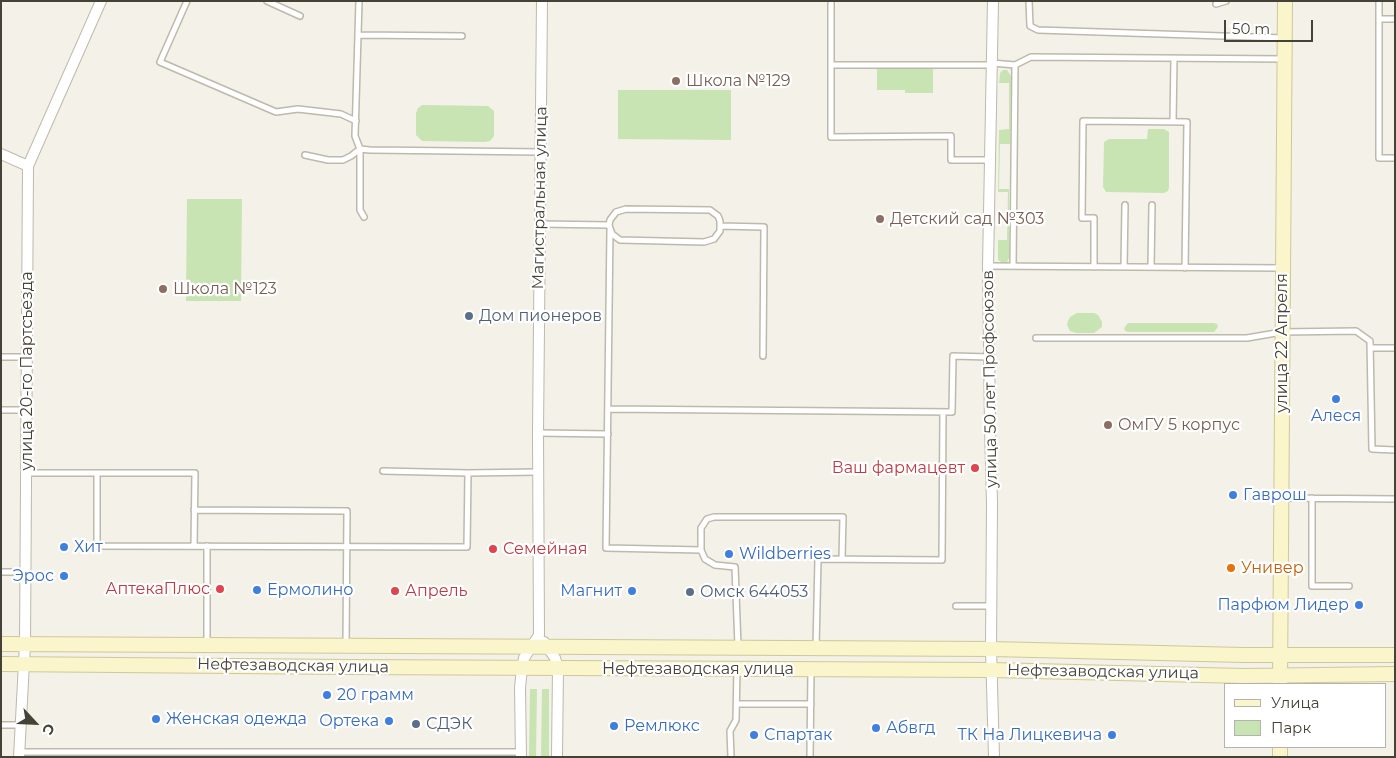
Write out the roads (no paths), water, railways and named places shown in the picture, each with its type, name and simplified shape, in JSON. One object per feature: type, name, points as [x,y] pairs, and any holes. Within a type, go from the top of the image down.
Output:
[{"type":"main road","name":"улица 22 Апреля","points":[[1283,681],[1280,654],[1280,626],[1284,1]]},
{"type":"main road","points":[[1280,626],[1288,646],[1293,652],[1300,654]]},
{"type":"main road","points":[[1254,655],[1262,653],[1273,644],[1280,626]]},
{"type":"main road","name":"Нефтезаводская улица","points":[[1,644],[991,649],[1254,655],[1395,655]]},
{"type":"main road","name":"Нефтезаводская улица","points":[[1,664],[992,670],[1253,676],[1283,681],[1303,676],[1321,680],[1395,674]]},
{"type":"main road","points":[[1253,676],[1266,683]]},
{"type":"street","name":"улица 20-го Партсъезда","points":[[19,754],[24,664],[28,166],[101,1]]},
{"type":"street","name":"Магистральная улица","points":[[539,635],[538,433],[542,1]]},
{"type":"street","name":"улица 50 лет Профсоюзов","points":[[993,1],[988,266],[992,503],[991,649],[994,757]]},
{"type":"street","points":[[1,154],[28,166]]},
{"type":"street","points":[[521,754],[520,688],[522,668],[524,658],[539,635],[554,658],[558,668],[558,757]]},
{"type":"lane","points":[[187,1],[160,62],[276,112],[298,109],[340,114],[356,121]]},
{"type":"lane","points":[[267,1],[300,16]]},
{"type":"lane","points":[[359,1],[355,136],[360,149],[360,210],[364,217]]},
{"type":"lane","points":[[831,1],[831,137],[951,136],[951,160],[990,160]]},
{"type":"lane","points":[[1029,1],[1030,26],[1038,30],[1284,38]]},
{"type":"lane","points":[[1216,4],[1226,1]]},
{"type":"lane","points":[[1379,1],[1379,158],[1395,158]]},
{"type":"lane","points":[[1379,19],[1395,19]]},
{"type":"lane","points":[[358,35],[462,36]]},
{"type":"lane","points":[[831,66],[1015,65],[1031,57],[1284,59]]},
{"type":"lane","points":[[1173,122],[1174,58]]},
{"type":"lane","points":[[1013,266],[1015,65]]},
{"type":"lane","points":[[1094,267],[1094,218],[1082,218],[1083,121],[1186,122],[1185,268]]},
{"type":"lane","points":[[305,155],[328,160],[343,160],[360,149],[541,152]]},
{"type":"lane","points":[[1124,267],[1125,205]]},
{"type":"lane","points":[[1151,267],[1152,205]]},
{"type":"lane","points":[[610,227],[616,238],[625,241],[704,242],[717,236],[720,221],[714,213],[704,210],[621,210],[613,215],[610,227],[606,548],[701,550]]},
{"type":"lane","points":[[540,224],[610,227]]},
{"type":"lane","points":[[720,226],[764,226],[763,356]]},
{"type":"lane","points":[[988,266],[1283,268]]},
{"type":"lane","points":[[1036,338],[1247,338],[1282,332],[1356,331],[1370,341],[1372,449],[1395,450]]},
{"type":"lane","points":[[1370,348],[1395,348]]},
{"type":"lane","points":[[608,409],[952,412],[953,356],[989,357]]},
{"type":"lane","points":[[1,357],[27,357]]},
{"type":"lane","points":[[1,410],[26,410]]},
{"type":"lane","points":[[816,648],[818,559],[942,560],[943,412]]},
{"type":"lane","points":[[538,433],[608,434]]},
{"type":"lane","points":[[382,471],[538,472]]},
{"type":"lane","points":[[26,473],[195,473],[194,546]]},
{"type":"lane","points":[[97,473],[97,546],[347,547],[467,547],[468,473]]},
{"type":"lane","points":[[1281,498],[1395,499]]},
{"type":"lane","points":[[1312,498],[1312,586],[1349,586]]},
{"type":"lane","points":[[194,510],[347,511],[346,646]]},
{"type":"lane","points":[[738,648],[735,567],[715,565],[704,559],[701,550],[700,528],[707,519],[714,517],[842,517],[842,559]]},
{"type":"lane","points":[[207,546],[207,645]]},
{"type":"lane","points":[[1,572],[25,572]]},
{"type":"lane","points":[[956,606],[991,606]]},
{"type":"lane","points":[[731,757],[730,731],[736,720],[738,668]]},
{"type":"lane","points":[[810,757],[811,669]]},
{"type":"lane","points":[[737,704],[811,704]]},
{"type":"lane","points":[[1,725],[21,725]]},
{"type":"lane","points":[[19,754],[521,754]]},
{"type":"place","name":"Школа №129","points":[[676,81]]},
{"type":"place","name":"Детский сад №303","points":[[880,219]]},
{"type":"place","name":"Школа №123","points":[[163,289]]},
{"type":"place","name":"Дом пионеров","points":[[469,316]]},
{"type":"place","name":"Алеся","points":[[1336,399]]},
{"type":"place","name":"ОмГУ 5 корпус","points":[[1108,425]]},
{"type":"place","name":"Ваш фармацевт","points":[[975,468]]},
{"type":"place","name":"Гаврош","points":[[1233,495]]},
{"type":"place","name":"Хит","points":[[64,547]]},
{"type":"place","name":"Семейная","points":[[493,549]]},
{"type":"place","name":"Wildberries","points":[[729,554]]},
{"type":"place","name":"Универ","points":[[1231,568]]},
{"type":"place","name":"Эрос","points":[[64,576]]},
{"type":"place","name":"АптекаПлюс","points":[[220,589]]},
{"type":"place","name":"Ермолино","points":[[257,590]]},
{"type":"place","name":"Апрель","points":[[395,591]]},
{"type":"place","name":"Магнит","points":[[632,591]]},
{"type":"place","name":"Омск 644053","points":[[690,592]]},
{"type":"place","name":"Парфюм Лидер","points":[[1359,605]]},
{"type":"place","name":"20 грамм","points":[[327,695]]},
{"type":"place","name":"Женская одежда","points":[[156,719]]},
{"type":"place","name":"Ортека","points":[[389,721]]},
{"type":"place","name":"СДЭК","points":[[416,724]]},
{"type":"place","name":"Ремлюкс","points":[[614,726]]},
{"type":"place","name":"Абвгд","points":[[876,728]]},
{"type":"place","name":"Спартак","points":[[754,735]]},
{"type":"place","name":"ТК На Лицкевича","points":[[1112,735]]}]
